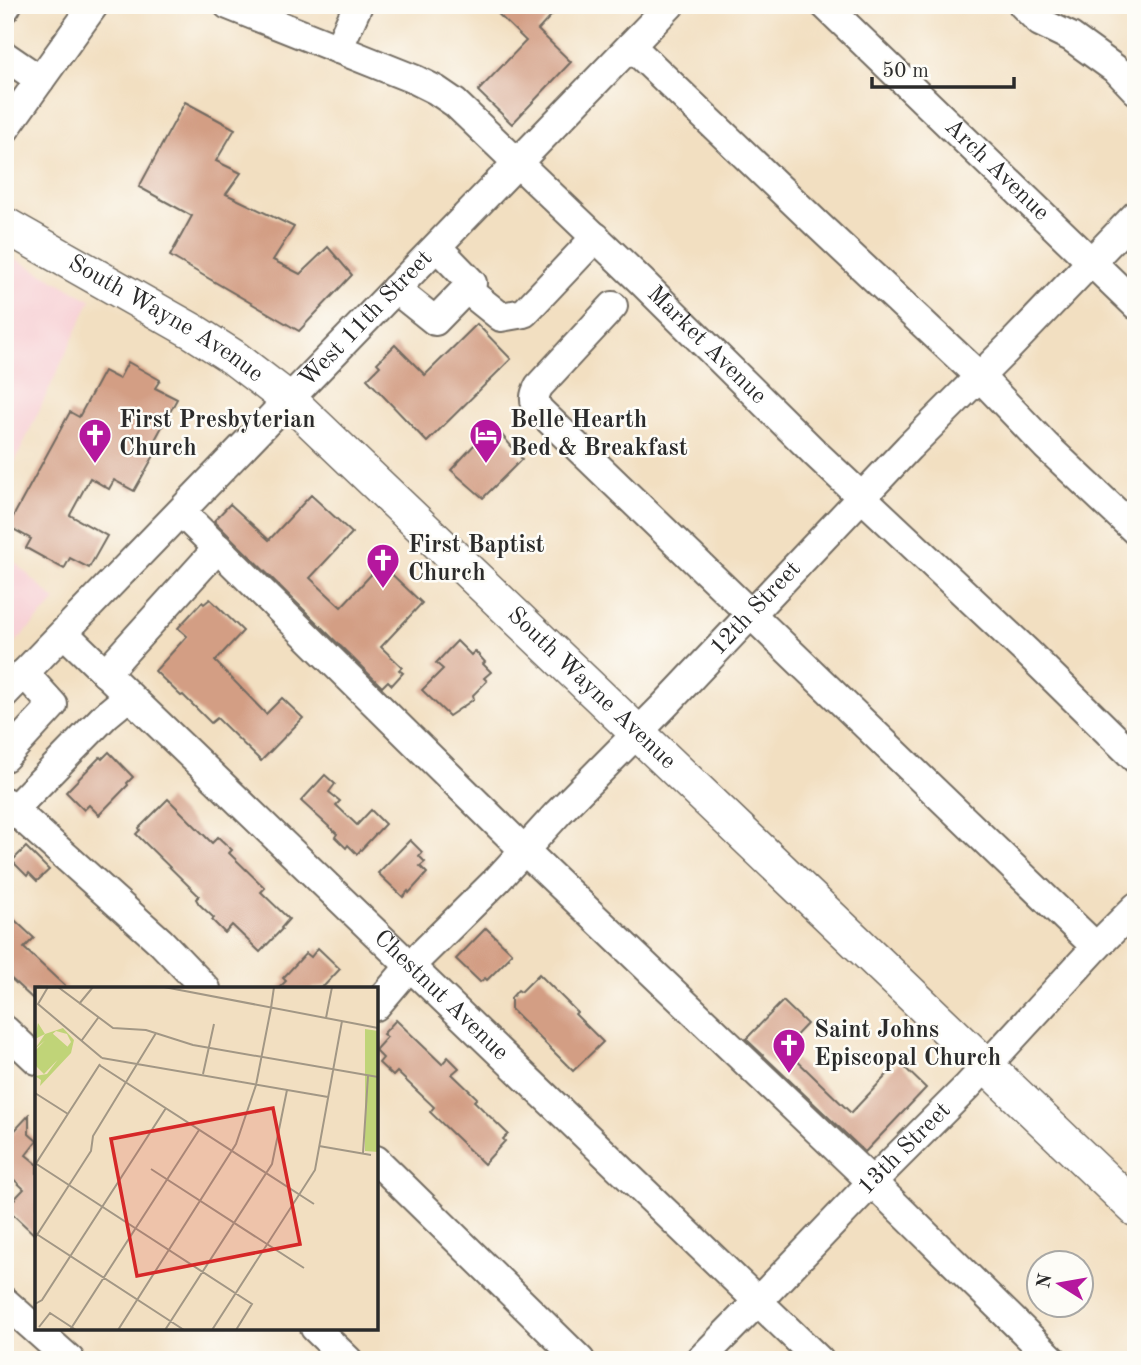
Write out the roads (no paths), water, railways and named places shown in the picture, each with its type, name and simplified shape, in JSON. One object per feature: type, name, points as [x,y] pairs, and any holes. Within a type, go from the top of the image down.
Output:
[{"type":"main road","name":"South Wayne Avenue","points":[[5,225],[194,332],[233,357],[289,400],[1136,1209]]},
{"type":"street","points":[[5,129],[94,5]]},
{"type":"street","name":"Market Avenue","points":[[228,5],[416,80],[455,103],[596,237],[816,454],[1028,653],[1136,759]]},
{"type":"street","points":[[338,49],[358,5]]},
{"type":"street","name":"West 11th Street","points":[[15,683],[670,5]]},
{"type":"street","name":"Arch Avenue","points":[[825,5],[1136,305]]},
{"type":"street","points":[[1023,5],[1040,22],[1072,37],[1118,71],[1136,90]]},
{"type":"street","points":[[631,46],[979,376],[1046,446],[1136,531]]},
{"type":"street","points":[[5,56],[40,80]]},
{"type":"street","name":"12th Street","points":[[378,1004],[410,967],[498,880],[558,813],[638,733],[909,446],[1136,215]]},
{"type":"street","points":[[466,289],[501,317],[524,313],[596,237]]},
{"type":"street","points":[[395,289],[435,321],[472,283],[437,247]]},
{"type":"street","points":[[613,306],[539,386],[535,392],[535,404],[1096,947]]},
{"type":"street","points":[[181,512],[524,850],[872,1182],[1053,1360]]},
{"type":"street","points":[[105,673],[218,548]]},
{"type":"street","name":"Chestnut Avenue","points":[[64,633],[819,1360]]},
{"type":"street","points":[[5,757],[54,705],[15,683]]},
{"type":"street","points":[[129,696],[10,806],[160,942],[204,987]]},
{"type":"street","name":"13th Street","points":[[699,1360],[987,1066],[1136,906]]},
{"type":"street","points":[[5,1030],[35,1058]]},
{"type":"street","points":[[378,1162],[580,1360]]},
{"type":"street","points":[[5,1302],[35,1329]]},
{"type":"street","points":[[36,1330],[70,1360]]},
{"type":"street","points":[[317,1330],[348,1360]]},
{"type":"place","name":"First Presbyterian Church","points":[[95,465]]},
{"type":"place","name":"Belle Hearth Bed & Breakfast","points":[[486,465]]},
{"type":"place","name":"First Baptist Church","points":[[383,590]]},
{"type":"place","name":"Saint Johns Episcopal Church","points":[[789,1075]]}]
